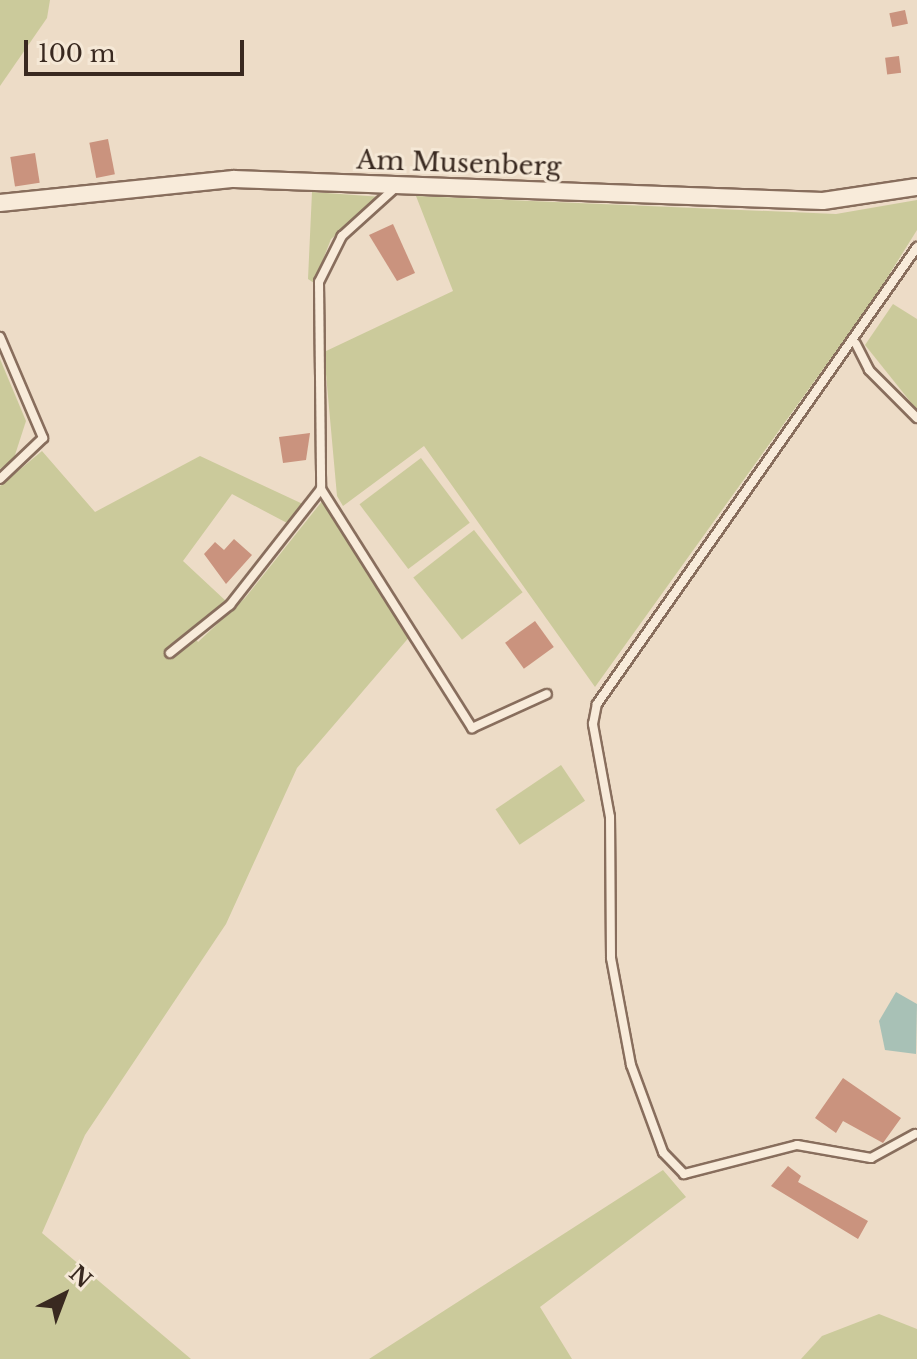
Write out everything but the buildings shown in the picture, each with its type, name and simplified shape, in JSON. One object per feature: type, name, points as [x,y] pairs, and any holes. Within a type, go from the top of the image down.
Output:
[{"type":"street","name":"Am Musenberg","points":[[0,203],[234,179],[395,188],[823,201],[917,187]]},
{"type":"lane","points":[[395,188],[342,236],[319,282],[321,489],[472,728],[547,694]]},
{"type":"lane","points":[[915,1134],[871,1158],[797,1145],[684,1174],[663,1152],[631,1065],[611,958],[610,817],[593,724],[597,704],[856,344],[917,247]]},
{"type":"lane","points":[[0,337],[43,438],[0,479]]},
{"type":"lane","points":[[856,344],[869,370],[917,418]]},
{"type":"lane","points":[[170,653],[230,605],[321,489]]},
{"type":"green space","points":[[0,0],[50,0],[47,18],[0,86]]},
{"type":"green space","points":[[312,192],[382,197],[331,239],[314,283],[308,279]]},
{"type":"green space","points":[[416,196],[836,214],[917,200],[917,230],[877,294],[595,687],[424,446],[343,506],[337,496],[324,352],[453,291]]},
{"type":"green space","points":[[893,304],[917,319],[917,410],[865,345]]},
{"type":"green space","points":[[0,359],[26,421],[14,458],[0,469]]},
{"type":"green space","points":[[42,451],[95,512],[200,456],[305,505],[289,524],[232,494],[183,561],[227,602],[193,635],[198,642],[245,598],[323,500],[411,635],[297,768],[226,924],[85,1135],[42,1233],[191,1359],[0,1359],[0,486]]},
{"type":"green space","points":[[421,458],[470,523],[408,569],[360,504]]},
{"type":"green space","points":[[474,530],[523,592],[462,640],[413,577]]},
{"type":"green space","points":[[561,765],[585,801],[520,845],[496,809]]},
{"type":"green space","points":[[663,1170],[686,1197],[540,1307],[572,1359],[369,1359]]},
{"type":"green space","points":[[879,1314],[917,1329],[917,1359],[801,1359],[822,1336]]},
{"type":"shaded area","points":[[896,992],[917,1004],[916,1054],[885,1050],[879,1021]]}]
